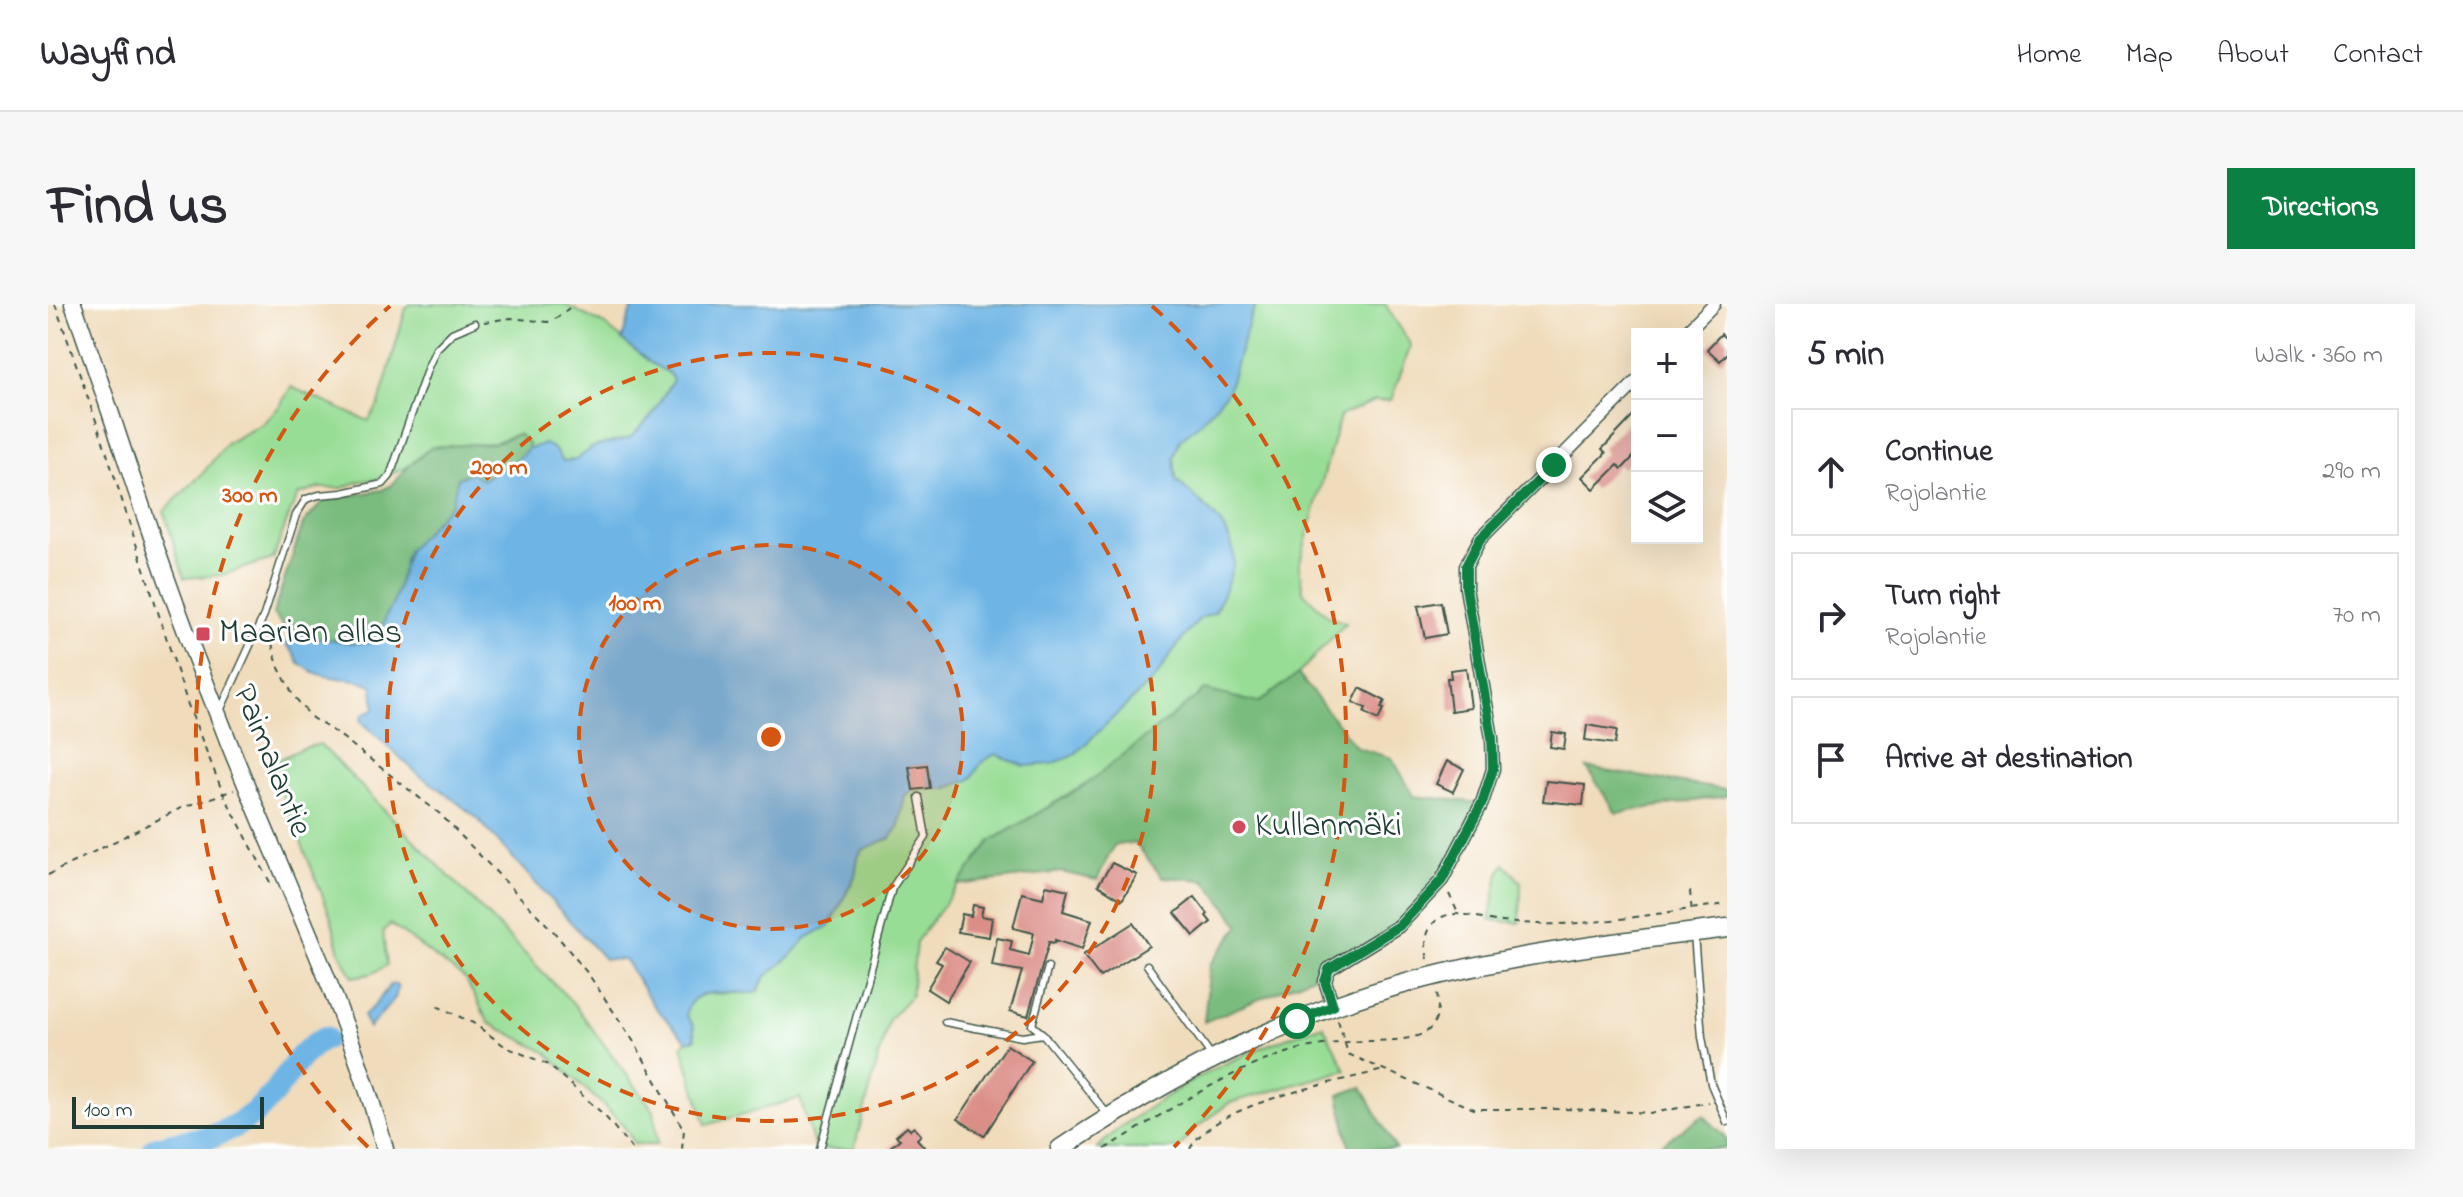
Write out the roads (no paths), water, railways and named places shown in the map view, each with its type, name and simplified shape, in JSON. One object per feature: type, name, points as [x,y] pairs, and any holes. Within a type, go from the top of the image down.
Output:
[{"type":"main road","points":[[1060,1149],[1213,1058],[1333,1006],[1455,971],[1574,949],[1727,928]]},
{"type":"street","name":"Paimalantie","points":[[73,304],[110,406],[212,720],[246,785],[330,985],[385,1149]]},
{"type":"street","points":[[1690,328],[1714,304]]},
{"type":"street","points":[[1333,1006],[1325,981],[1329,969],[1399,926],[1442,880],[1482,803],[1493,769],[1492,738],[1466,588],[1466,566],[1480,539],[1631,387]]},
{"type":"lane","points":[[212,720],[264,615],[296,515],[306,499],[383,484],[390,476],[436,349],[452,333],[475,323]]},
{"type":"lane","points":[[820,1149],[892,888],[926,837],[919,797]]},
{"type":"lane","points":[[1694,933],[1702,1037],[1711,1084],[1727,1122]]},
{"type":"lane","points":[[1147,965],[1213,1058]]},
{"type":"lane","points":[[1048,967],[1032,1025],[1043,1034],[1110,1118]]},
{"type":"lane","points":[[945,1022],[1022,1037],[1043,1034]]},
{"type":"water","name":"Maarian allas","points":[[636,304],[1257,304],[1228,391],[1180,440],[1174,458],[1176,480],[1215,517],[1230,540],[1233,565],[1215,612],[1199,619],[1157,676],[1073,756],[1051,764],[1025,766],[995,754],[982,762],[971,779],[945,789],[930,788],[927,765],[910,767],[913,790],[905,795],[898,828],[890,838],[862,850],[855,876],[830,925],[806,938],[792,955],[765,977],[753,993],[712,993],[694,999],[686,1015],[693,1025],[695,1039],[687,1041],[653,1005],[625,960],[604,959],[477,818],[419,775],[361,721],[363,714],[375,709],[373,686],[313,672],[299,663],[286,644],[291,635],[297,634],[352,643],[368,643],[380,637],[408,550],[451,504],[458,478],[472,472],[482,480],[515,461],[529,448],[545,444],[554,449],[563,461],[576,460],[593,447],[630,438],[650,418],[673,380],[669,373],[652,364],[622,340]]},
{"type":"water","points":[[396,984],[395,998],[369,1028],[363,1016],[390,985]]},
{"type":"waterway","points":[[155,1149],[210,1137],[245,1120],[271,1097],[306,1051],[325,1038]]},
{"type":"place","name":"Maarian allas","points":[[203,634]]},
{"type":"place","name":"Kullanmäki","points":[[1239,827]]}]
